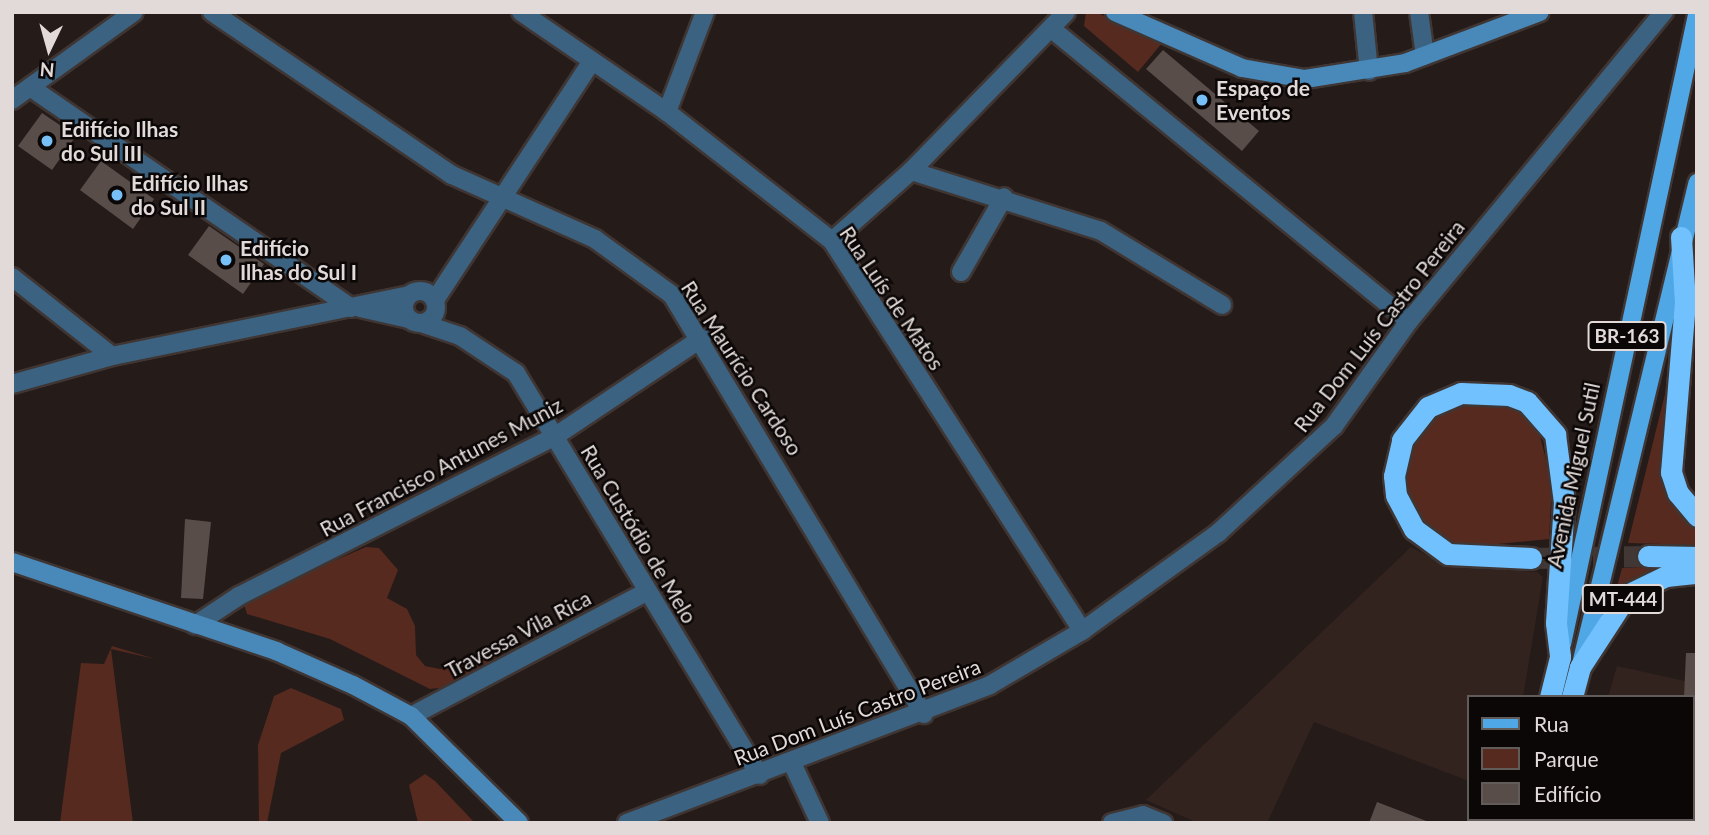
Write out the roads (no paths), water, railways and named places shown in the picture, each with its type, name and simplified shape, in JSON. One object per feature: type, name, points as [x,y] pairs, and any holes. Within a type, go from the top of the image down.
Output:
[{"type":"highway","points":[[1681,237],[1685,302],[1671,471],[1678,493],[1697,516]]},
{"type":"highway","points":[[1531,558],[1448,554],[1414,529],[1396,495],[1394,476],[1402,440],[1428,407],[1461,393],[1508,395],[1527,402],[1555,434],[1564,474],[1556,623],[1560,657]]},
{"type":"highway","points":[[1648,556],[1697,557]]},
{"type":"highway","name":"MT-444","points":[[1580,667],[1627,595],[1666,576],[1697,573]]},
{"type":"highway","name":"Avenida Miguel Sutil","points":[[1549,694],[1560,657]]},
{"type":"highway","name":"BR-163","points":[[1574,695],[1580,667]]},
{"type":"main road","name":"Avenida Miguel Sutil","points":[[1560,657],[1697,15]]},
{"type":"main road","name":"BR-163","points":[[1580,667],[1681,237],[1695,206],[1697,183]]},
{"type":"street","points":[[12,100],[134,12]]},
{"type":"street","name":"Rua Maurício Cardoso","points":[[212,12],[452,174],[623,254],[672,295],[702,338],[924,714]]},
{"type":"street","name":"Rua Luís de Matos","points":[[521,12],[667,112],[832,241],[1082,631]]},
{"type":"street","points":[[667,112],[705,12]]},
{"type":"street","points":[[832,241],[911,171],[1053,30],[1066,12]]},
{"type":"street","points":[[1115,12],[1242,68],[1305,79],[1369,71],[1425,56],[1504,19],[1540,12]]},
{"type":"street","points":[[1363,12],[1369,71]]},
{"type":"street","points":[[1419,12],[1425,56]]},
{"type":"street","name":"Rua Dom Luís Castro Pereira","points":[[627,823],[924,714],[990,685],[1082,631],[1218,533],[1296,465],[1334,426],[1409,321],[1664,12]]},
{"type":"street","points":[[1053,30],[1409,321]]},
{"type":"street","points":[[414,293],[403,307],[415,321],[436,306],[452,276],[592,61]]},
{"type":"street","points":[[30,88],[315,288],[354,308]]},
{"type":"street","points":[[911,171],[1004,197],[1101,231],[1222,305]]},
{"type":"street","points":[[961,272],[1004,197]]},
{"type":"street","points":[[12,384],[112,356],[354,308],[414,293],[452,276]]},
{"type":"street","points":[[12,277],[112,356]]},
{"type":"street","points":[[315,288],[324,314]]},
{"type":"street","name":"Rua Custódio de Melo","points":[[414,293],[436,306],[460,336]]},
{"type":"street","name":"Rua Custódio de Melo","points":[[354,308],[415,321],[460,336],[516,373],[646,592],[760,775]]},
{"type":"street","name":"Rua Francisco Antunes Muniz","points":[[195,625],[239,596],[554,437],[702,338]]},
{"type":"street","points":[[12,562],[276,651],[411,716],[519,823]]},
{"type":"street","name":"Travessa Vila Rica","points":[[411,716],[646,592]]},
{"type":"street","points":[[792,763],[820,823]]},
{"type":"street","points":[[1112,823],[1143,815],[1163,823]]},
{"type":"tunnel","points":[[1531,558],[1648,556]]},
{"type":"place","name":"Espaço de Eventos","points":[[1202,100]]},
{"type":"place","name":"Edifício Ilhas do Sul III","points":[[47,141]]},
{"type":"place","name":"Edifício Ilhas do Sul II","points":[[117,195]]},
{"type":"place","name":"Edifício Ilhas do Sul I","points":[[226,260]]}]
